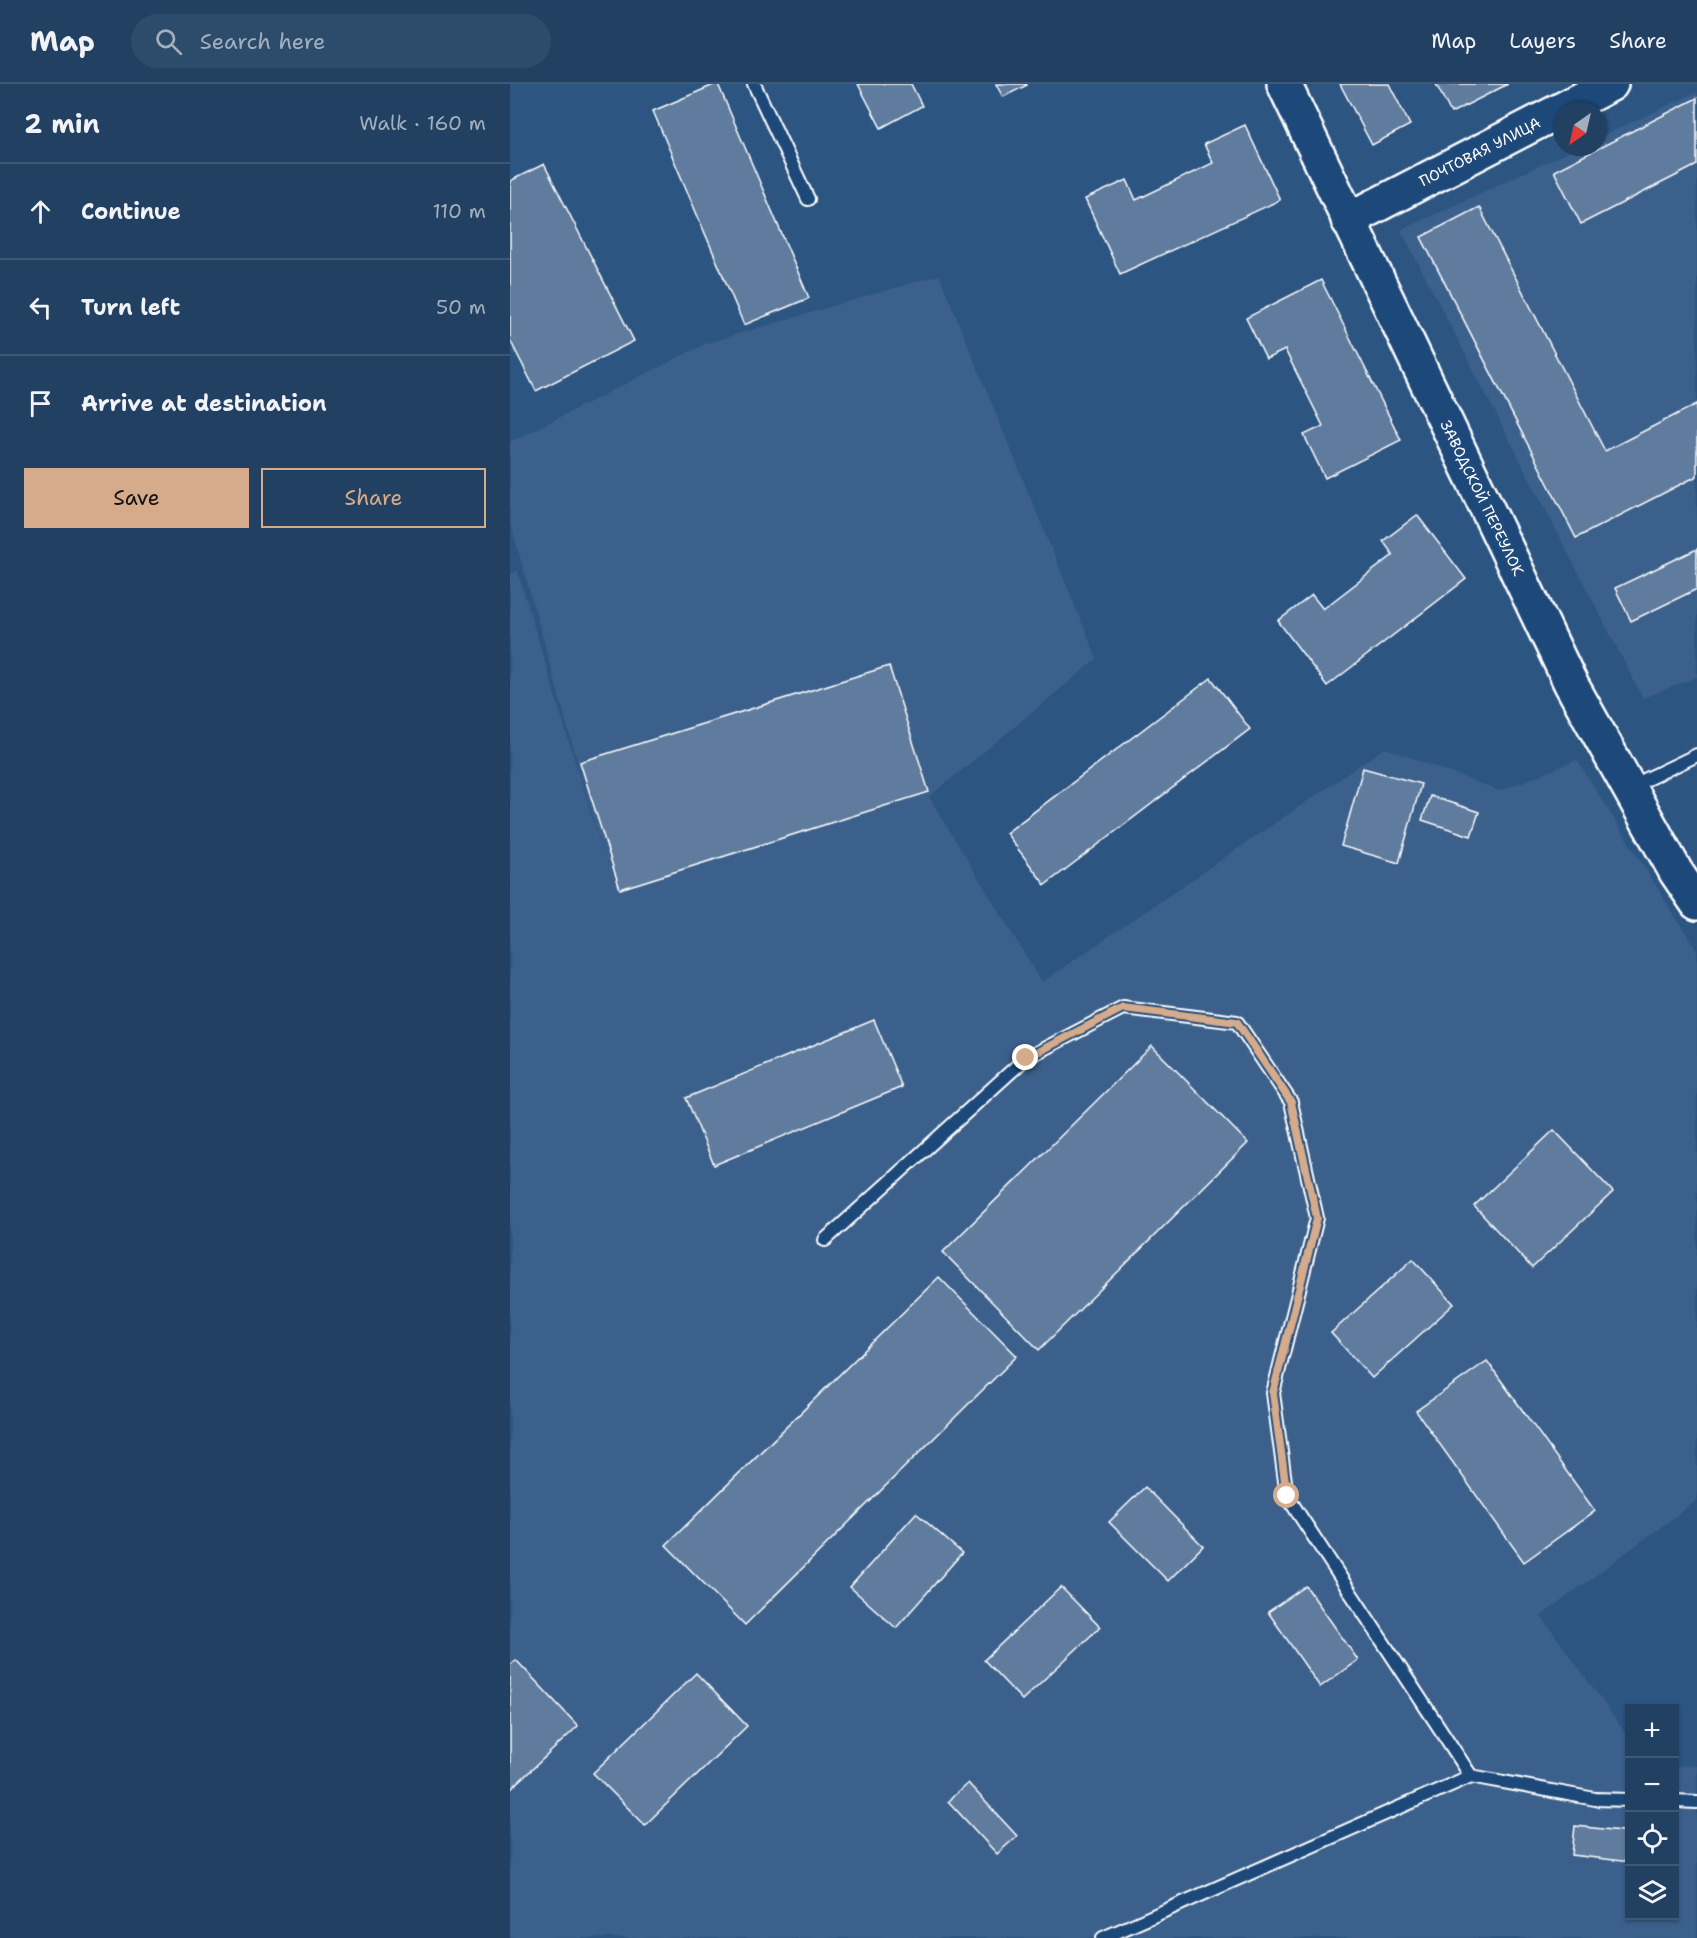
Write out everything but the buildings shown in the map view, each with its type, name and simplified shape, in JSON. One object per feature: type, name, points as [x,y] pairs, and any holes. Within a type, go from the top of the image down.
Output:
[{"type":"street","name":"ЗАВОДСКОЙ ПЕРЕУЛОК","points":[[1284,84],[1571,684],[1676,872],[1697,903]]},
{"type":"street","name":"ПОЧТОВАЯ УЛИЦА","points":[[1348,220],[1611,84]]},
{"type":"lane","points":[[754,84],[808,199]]},
{"type":"lane","points":[[1629,788],[1697,755]]},
{"type":"lane","points":[[825,1240],[1026,1058],[1123,1008],[1237,1022],[1291,1102],[1317,1218],[1273,1393],[1287,1496],[1470,1776]]},
{"type":"lane","points":[[1103,1938],[1470,1776],[1595,1799],[1625,1800]]},
{"type":"lane","points":[[1679,1801],[1697,1802]]},
{"type":"shaded area","points":[[1697,92],[1697,677],[1643,698],[1401,230],[1560,156],[1607,156],[1607,134]]},
{"type":"shaded area","points":[[939,275],[1097,659],[929,797],[1042,982],[1385,748],[1500,791],[1577,760],[1697,951],[1697,1500],[1541,1616],[1625,1732],[1625,1920],[1679,1920],[1679,1766],[1697,1766],[1697,1938],[510,1938],[510,575],[517,570],[604,857],[510,521],[510,442],[707,343]]},
{"type":"route","points":[[1026,1058],[1123,1008],[1237,1022],[1291,1102],[1317,1218],[1273,1393],[1287,1496]]}]
